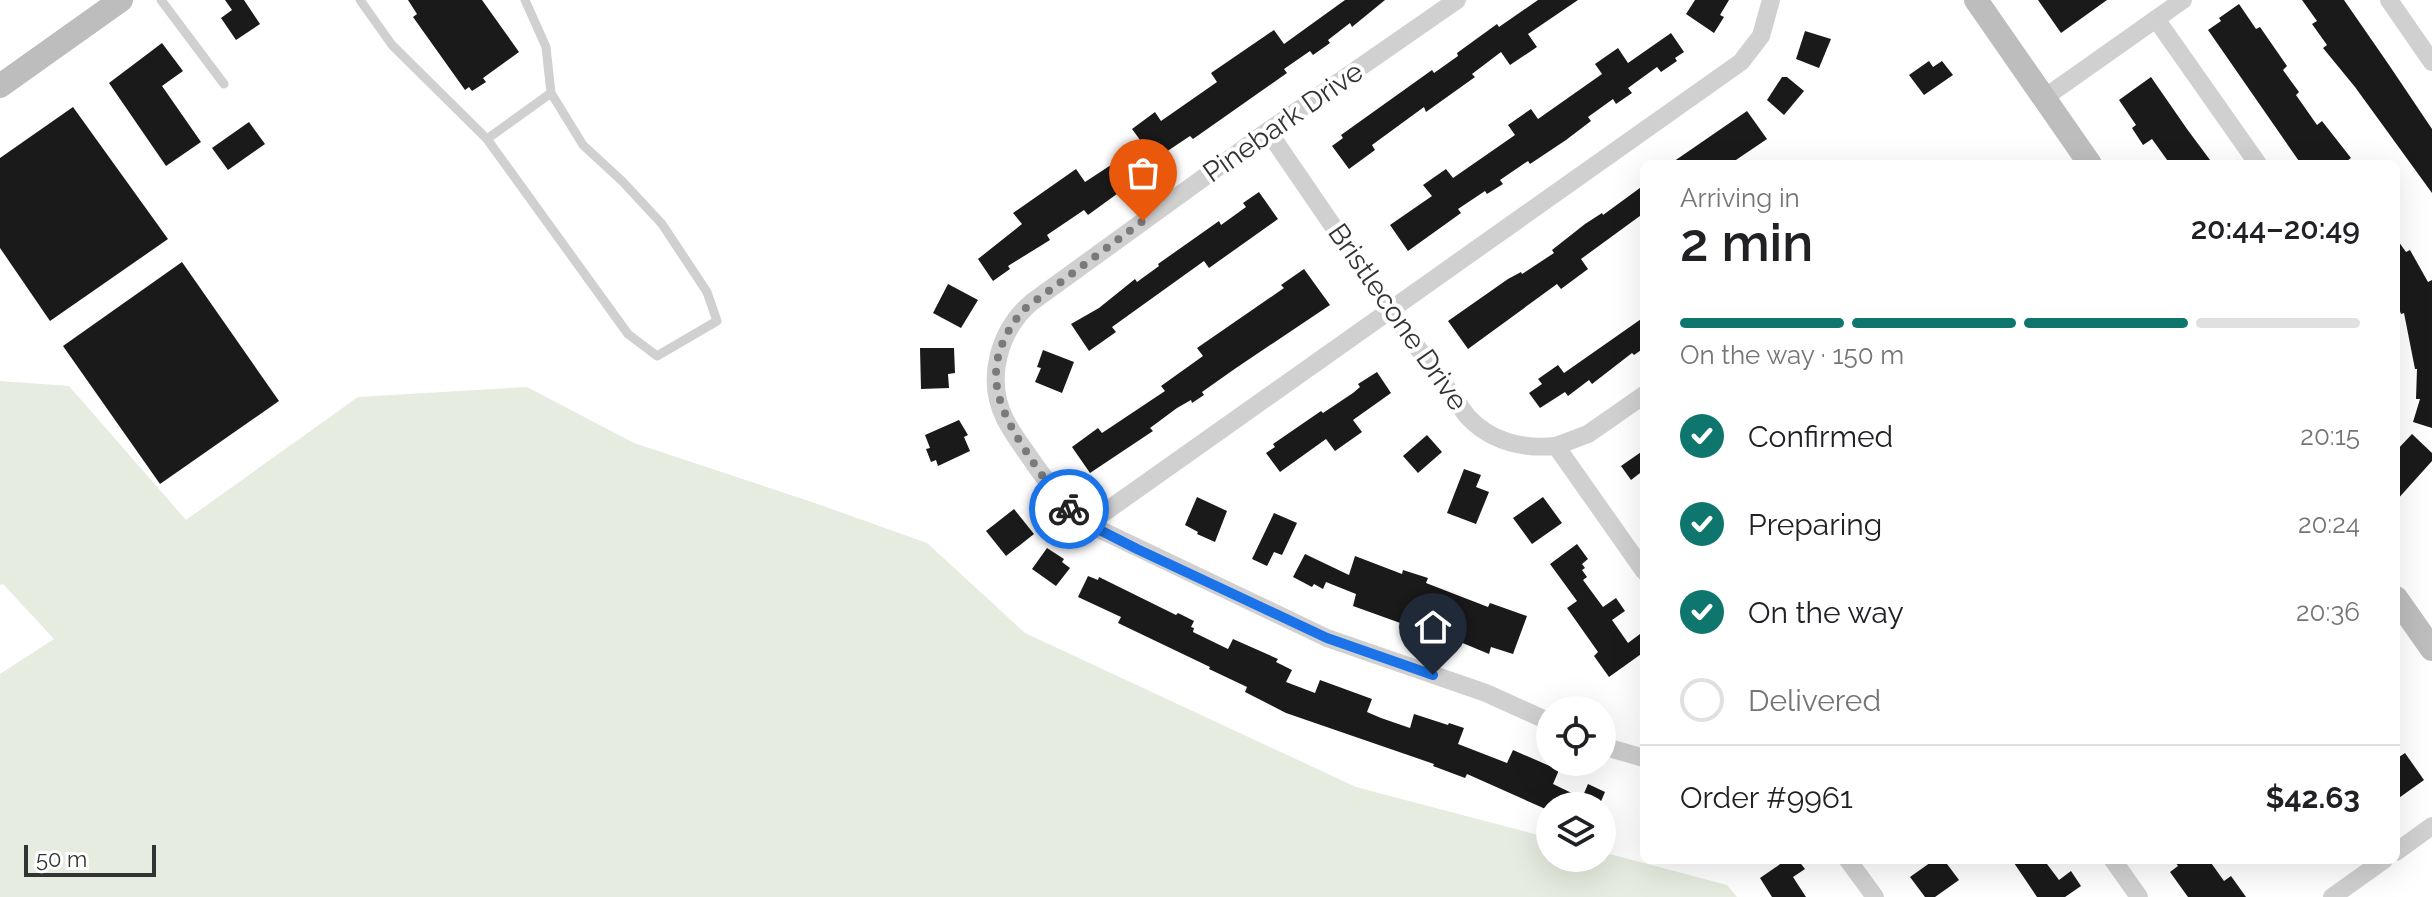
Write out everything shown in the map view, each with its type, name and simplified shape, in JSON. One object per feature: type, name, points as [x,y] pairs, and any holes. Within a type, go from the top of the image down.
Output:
[{"type":"street","points":[[0,86],[121,0]]},
{"type":"street","name":"Pinebark Drive","points":[[1457,0],[1268,131],[1023,310],[999,352],[996,390],[1005,419],[1056,494],[1088,524],[1327,638],[1486,693],[1536,716]]},
{"type":"street","points":[[1088,524],[1741,62],[1761,36],[1771,0]]},
{"type":"street","points":[[1976,0],[2087,160]]},
{"type":"street","points":[[2044,98],[2183,0]]},
{"type":"street","points":[[2389,0],[2432,62]]},
{"type":"street","points":[[2156,19],[2255,160]]},
{"type":"street","name":"Bristlecone Drive","points":[[1268,131],[1391,311],[1477,427],[1503,441],[1524,446],[1556,446]]},
{"type":"street","points":[[1640,398],[1588,434],[1556,446],[1640,565]]},
{"type":"street","points":[[2400,603],[2430,642]]},
{"type":"street","points":[[1616,751],[1640,757]]},
{"type":"street","points":[[2400,849],[2432,826]]},
{"type":"street","points":[[1851,864],[1875,897]]},
{"type":"street","points":[[2116,864],[2139,897]]},
{"type":"street","points":[[2332,897],[2376,864]]},
{"type":"lane","points":[[161,0],[224,84]]},
{"type":"lane","points":[[360,0],[392,45],[487,139],[628,334],[657,356],[717,321],[707,292],[662,224],[583,145],[551,93],[546,47],[525,0]]},
{"type":"lane","points":[[487,139],[551,93]]},
{"type":"shaded area","points":[[0,381],[69,386],[186,520],[358,397],[527,387],[634,443],[927,543],[1025,633],[1356,787],[1536,834],[1536,872],[1616,872],[1616,856],[1727,885],[1737,897],[0,897],[0,674],[54,639],[3,584],[0,585]]},
{"type":"building","points":[[225,0],[244,0],[260,24],[236,40],[221,18],[232,10]]},
{"type":"building","points":[[408,0],[482,0],[519,52],[483,78],[486,82],[472,91],[469,87],[465,90],[413,17],[417,14]]},
{"type":"building","points":[[1345,0],[1385,0],[1352,27],[1350,23],[1313,55],[1310,51],[1284,69],[1287,73],[1193,139],[1190,136],[1166,152],[1169,157],[1130,181],[1132,183],[1088,215],[1084,210],[1047,235],[1050,240],[1008,266],[1010,269],[993,281],[978,259],[1022,224],[1013,213],[1076,169],[1085,182],[1143,144],[1132,129],[1155,112],[1161,121],[1217,82],[1211,73],[1274,30],[1284,44]]},
{"type":"building","points":[[1538,0],[1578,0],[1528,34],[1537,47],[1510,65],[1501,52],[1472,74],[1475,77],[1426,112],[1424,107],[1372,145],[1375,150],[1349,169],[1332,146],[1343,138],[1341,135],[1432,70],[1434,73],[1458,56],[1457,53],[1497,24],[1499,27]]},
{"type":"building","points":[[1695,0],[1729,0],[1720,15],[1724,17],[1714,33],[1686,14]]},
{"type":"building","points":[[2038,0],[2107,0],[2061,33]]},
{"type":"building","points":[[2302,0],[2344,0],[2389,65],[2432,129],[2432,193],[2323,48],[2327,45],[2312,24],[2317,21]]},
{"type":"building","points":[[2239,4],[2256,29],[2260,27],[2287,66],[2283,70],[2317,125],[2322,121],[2351,158],[2298,160],[2208,30],[2221,21],[2219,18]]},
{"type":"building","points":[[1805,31],[1831,39],[1819,68],[1796,59]]},
{"type":"building","points":[[1671,33],[1684,52],[1675,58],[1677,61],[1661,72],[1657,67],[1628,88],[1632,93],[1616,104],[1613,99],[1588,117],[1591,121],[1566,140],[1500,180],[1503,184],[1487,194],[1485,191],[1458,209],[1461,213],[1408,251],[1390,225],[1432,196],[1423,185],[1446,169],[1453,178],[1515,135],[1508,125],[1531,109],[1538,119],[1602,74],[1595,64],[1618,48],[1628,63]]},
{"type":"building","points":[[162,43],[183,71],[162,86],[201,142],[166,166],[109,83]]},
{"type":"building","points":[[1929,61],[1933,67],[1942,61],[1953,75],[1924,95],[1909,75]]},
{"type":"building","points":[[1782,77],[1787,77],[1804,91],[1784,115],[1767,100]]},
{"type":"building","points":[[2151,77],[2210,160],[2167,160],[2152,139],[2143,145],[2132,128],[2136,125],[2119,100]]},
{"type":"building","points":[[73,107],[168,239],[50,321],[0,248],[0,158]]},
{"type":"building","points":[[1747,111],[1767,139],[1736,160],[1676,160]]},
{"type":"building","points":[[249,122],[265,144],[228,170],[212,148]]},
{"type":"building","points":[[1640,188],[1640,216],[1581,259],[1588,269],[1561,289],[1557,284],[1468,349],[1448,321],[1508,279],[1522,274],[1554,253],[1552,250],[1585,224]]},
{"type":"building","points":[[1259,192],[1278,219],[1209,268],[1204,261],[1112,327],[1116,332],[1089,351],[1071,324],[1099,308],[1135,279],[1137,282],[1219,221],[1221,225],[1246,207],[1243,203]]},
{"type":"building","points":[[2400,244],[2406,252],[2410,250],[2428,282],[2432,280],[2432,428],[2413,422],[2420,399],[2416,399],[2417,369],[2404,313],[2401,314]]},
{"type":"building","points":[[182,262],[279,401],[160,484],[63,346]]},
{"type":"building","points":[[1304,269],[1330,305],[1202,392],[1204,395],[1177,408],[1150,428],[1153,431],[1090,473],[1072,447],[1098,428],[1102,433],[1165,391],[1161,386],[1203,356],[1197,348],[1284,288],[1281,285]]},
{"type":"building","points":[[948,284],[978,300],[961,328],[933,313]]},
{"type":"building","points":[[1640,320],[1640,351],[1634,355],[1632,353],[1592,384],[1589,380],[1568,396],[1565,392],[1540,408],[1529,393],[1542,384],[1538,379],[1558,365],[1564,373]]},
{"type":"building","points":[[920,348],[954,348],[955,373],[948,374],[949,388],[921,389]]},
{"type":"building","points":[[1043,350],[1074,362],[1062,393],[1035,382],[1041,368],[1037,367]]},
{"type":"building","points":[[1377,372],[1391,393],[1353,420],[1362,432],[1335,451],[1326,439],[1280,472],[1266,453],[1275,447],[1273,444],[1353,393],[1360,387],[1358,384]]},
{"type":"building","points":[[959,420],[968,435],[964,437],[970,451],[938,466],[936,460],[931,462],[925,435]]},
{"type":"building","points":[[2412,434],[2432,453],[2432,461],[2400,497],[2400,447]]},
{"type":"building","points":[[1427,435],[1442,452],[1418,473],[1403,456]]},
{"type":"building","points":[[1640,453],[1640,473],[1631,480],[1621,466]]},
{"type":"building","points":[[1464,469],[1481,475],[1476,487],[1489,492],[1476,524],[1447,513]]},
{"type":"building","points":[[1197,497],[1227,511],[1215,542],[1185,525]]},
{"type":"building","points":[[1543,497],[1562,523],[1532,544],[1513,518]]},
{"type":"building","points":[[1014,509],[1034,534],[1006,556],[986,531]]},
{"type":"building","points":[[1274,513],[1297,523],[1282,555],[1274,552],[1267,566],[1252,559]]},
{"type":"building","points":[[1577,544],[1588,559],[1582,564],[1587,577],[1583,580],[1603,607],[1616,598],[1625,611],[1612,620],[1628,643],[1640,634],[1640,655],[1609,677],[1594,656],[1598,652],[1567,608],[1577,601],[1550,564]]},
{"type":"building","points":[[1047,548],[1064,559],[1062,562],[1070,568],[1056,586],[1032,569]]},
{"type":"building","points":[[1305,554],[1349,575],[1355,556],[1402,574],[1403,570],[1428,578],[1426,583],[1488,607],[1490,603],[1527,616],[1513,654],[1491,647],[1489,654],[1405,619],[1403,624],[1353,606],[1356,594],[1326,582],[1323,589],[1314,584],[1312,587],[1293,577]]},
{"type":"building","points":[[1088,576],[1098,580],[1099,577],[1194,621],[1191,627],[1194,628],[1193,632],[1228,649],[1233,639],[1278,659],[1276,662],[1292,670],[1286,682],[1315,693],[1320,680],[1372,699],[1367,712],[1410,728],[1414,714],[1464,728],[1458,744],[1507,763],[1513,750],[1536,760],[1536,776],[1556,776],[1553,784],[1570,792],[1536,792],[1536,805],[1467,774],[1465,778],[1434,764],[1286,713],[1245,692],[1247,687],[1118,623],[1121,617],[1078,597]]},
{"type":"building","points":[[2405,753],[2424,780],[2400,797],[2400,756]]},
{"type":"building","points":[[1588,784],[1605,792],[1585,792]]},
{"type":"building","points":[[1780,864],[1801,864],[1805,869],[1793,877],[1806,897],[1772,897],[1760,878]]},
{"type":"building","points":[[1928,864],[1947,864],[1959,880],[1935,897],[1925,897],[1910,877]]},
{"type":"building","points":[[2015,864],[2047,864],[2059,880],[2071,871],[2081,886],[2065,897],[2037,897]]},
{"type":"building","points":[[2177,864],[2212,864],[2224,881],[2231,876],[2246,897],[2188,897],[2170,872]]},
{"type":"way so far","points":[[1069,509],[1005,419],[996,390],[999,352],[1012,324],[1023,310],[1143,221]]},
{"type":"route","points":[[1069,509],[1088,524],[1137,549],[1327,638],[1433,675]]}]
